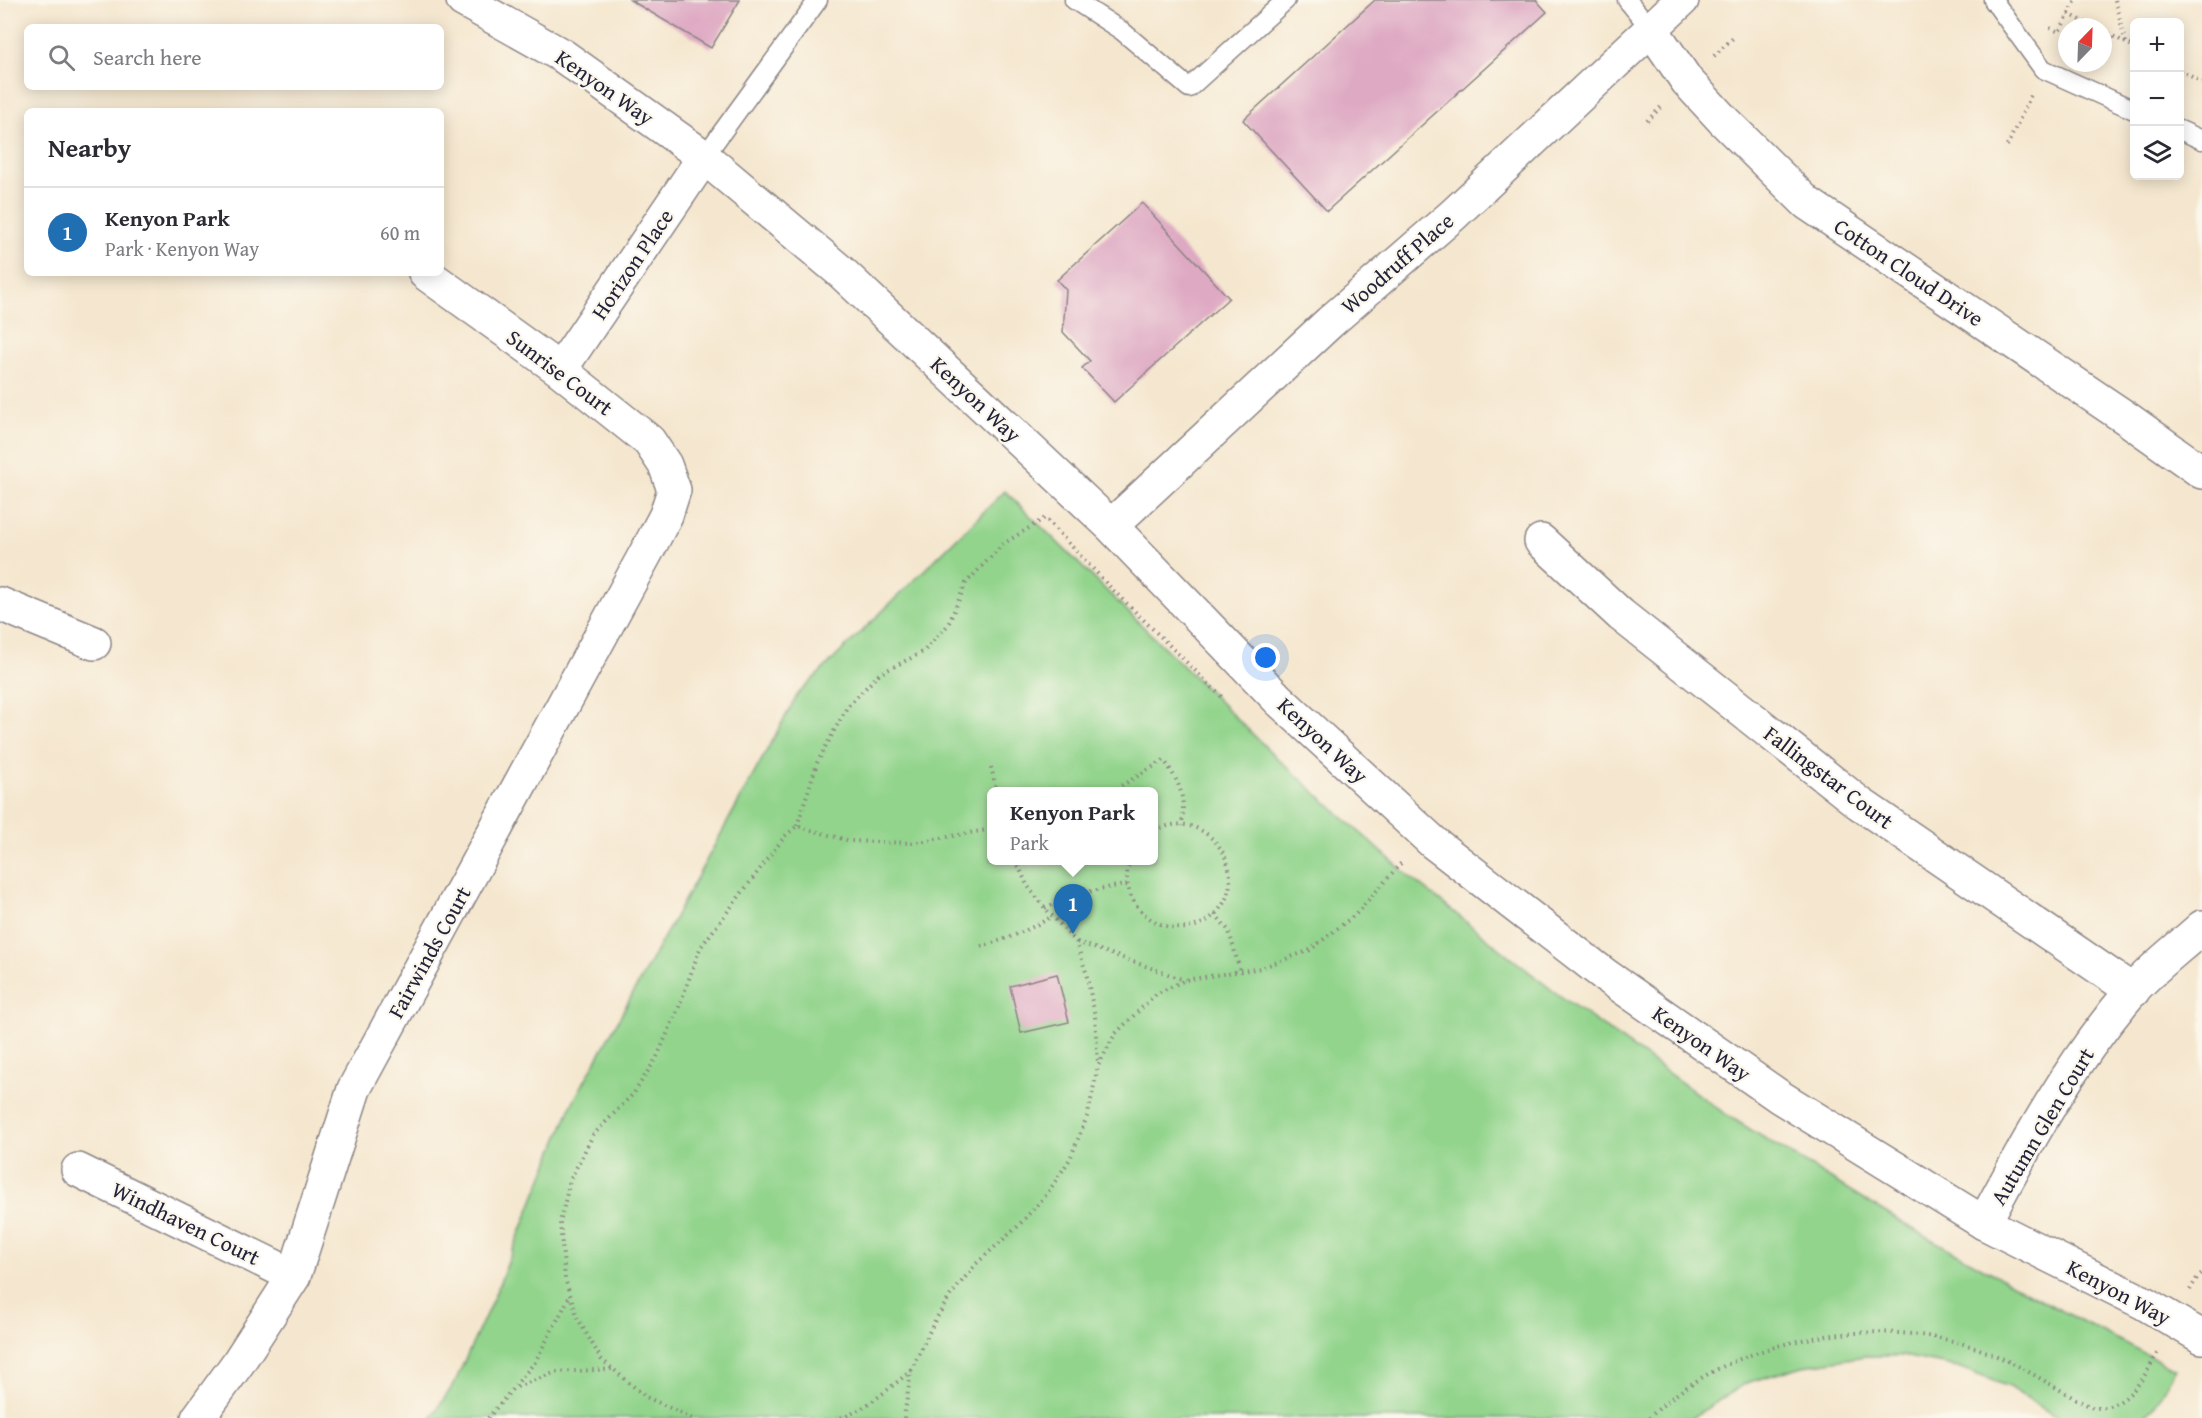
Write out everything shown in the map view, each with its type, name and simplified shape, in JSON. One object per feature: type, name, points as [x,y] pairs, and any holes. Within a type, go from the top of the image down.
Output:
[{"type":"street","name":"Kenyon Way","points":[[463,0],[563,56],[704,157],[840,271],[1111,526],[1280,700],[1434,843],[1605,975],[1780,1097],[1984,1222],[2144,1303],[2202,1336]]},
{"type":"street","name":"Woodruff Place","points":[[1111,526],[1330,321],[1453,215],[1682,0]]},
{"type":"street","name":"Cotton Cloud Drive","points":[[1652,30],[1688,81],[1724,121],[1807,203],[2129,420],[2202,472]]},
{"type":"street","name":"Horizon Place","points":[[560,370],[704,157]]},
{"type":"street","name":"Sunrise Court","points":[[429,276],[560,370],[648,441],[665,465],[674,490]]},
{"type":"street","name":"Fairwinds Court","points":[[198,1418],[238,1363],[294,1276],[354,1089],[653,540],[666,514],[674,490]]},
{"type":"street","name":"Fallingstar Court","points":[[1541,541],[1621,615],[1859,802],[2133,990]]},
{"type":"street","points":[[0,604],[94,643]]},
{"type":"street","name":"Autumn Glen Court","points":[[1984,1222],[2018,1157],[2071,1070],[2133,990],[2202,927]]},
{"type":"street","name":"Windhaven Court","points":[[78,1170],[294,1276]]},
{"type":"lane","points":[[704,157],[818,0]]},
{"type":"lane","points":[[1074,0],[1122,31],[1189,88],[1286,0]]},
{"type":"lane","points":[[1627,0],[1652,30]]},
{"type":"lane","points":[[1993,0],[2043,69],[2130,108]]},
{"type":"lane","points":[[2184,132],[2202,140]]},
{"type":"path","points":[[2045,25],[2059,32],[2076,0]]},
{"type":"path","points":[[2115,0],[2126,43]]},
{"type":"path","points":[[2068,14],[2076,18]]},
{"type":"path","points":[[2112,36],[2130,45]]},
{"type":"path","points":[[2182,72],[2202,82]]},
{"type":"path","points":[[692,1418],[646,1397],[601,1359],[578,1319],[565,1279],[560,1223],[570,1179],[593,1135],[634,1093],[657,1057],[679,1007],[700,948],[778,845],[797,826],[817,763],[847,707],[879,674],[923,652],[948,625],[966,583],[1003,544],[1045,518]]},
{"type":"path","points":[[1119,787],[1164,760],[1178,781],[1184,806],[1182,826]]},
{"type":"path","points":[[991,767],[996,787]]},
{"type":"path","points":[[797,826],[850,841],[913,843],[987,830]]},
{"type":"path","points":[[1128,865],[1127,885],[1132,900],[1142,913],[1155,923],[1170,928],[1187,928],[1202,923],[1215,914],[1225,901],[1230,884],[1230,866],[1222,849],[1210,836],[1194,828],[1182,826],[1158,830]]},
{"type":"path","points":[[1098,1066],[1115,1034],[1156,994],[1185,980],[1262,968],[1311,950],[1356,914],[1402,862],[1411,870]]},
{"type":"path","points":[[904,1418],[911,1371],[934,1322],[950,1296],[976,1264],[1047,1194],[1070,1159],[1088,1114],[1098,1066],[1095,1016],[1086,972],[1076,942],[1027,885],[1018,865]]},
{"type":"path","points":[[1045,908],[1074,895],[1127,885]]},
{"type":"path","points":[[1215,914],[1229,931],[1240,971]]},
{"type":"path","points":[[981,946],[998,942],[1027,930],[1053,916]]},
{"type":"path","points":[[1076,942],[1185,980]]},
{"type":"path","points":[[2197,1278],[2202,1274]]},
{"type":"path","points":[[488,1418],[535,1362],[570,1295]]},
{"type":"path","points":[[1649,1418],[1698,1380],[1734,1363],[1792,1342],[1829,1334],[1885,1332],[1937,1337],[1975,1347],[2011,1361],[2093,1408],[2106,1408],[2128,1396],[2138,1385],[2158,1353],[2148,1348]]},
{"type":"path","points":[[516,1387],[556,1372],[614,1369]]},
{"type":"path","points":[[841,1418],[874,1400],[911,1371]]},
{"type":"green space","points":[[1005,491],[1278,759],[1411,878],[1552,990],[1727,1115],[1904,1224],[2043,1301],[2175,1369],[2154,1407],[2142,1418],[2058,1418],[2009,1387],[1958,1367],[1903,1356],[1865,1356],[1803,1366],[1746,1383],[1692,1418],[431,1418],[454,1384],[494,1297],[572,1104],[798,694]]},
{"type":"building","points":[[630,0],[740,0],[711,48]]},
{"type":"building","points":[[1375,0],[1536,0],[1547,12],[1327,211],[1243,120]]},
{"type":"building","points":[[1142,203],[1229,298],[1114,402],[1082,368],[1090,361],[1063,332],[1066,290],[1057,280]]},
{"type":"building","points":[[1057,974],[1069,1022],[1021,1033],[1010,986]]},
{"type":"place","name":"Kenyon Park","points":[[1073,934]]}]
